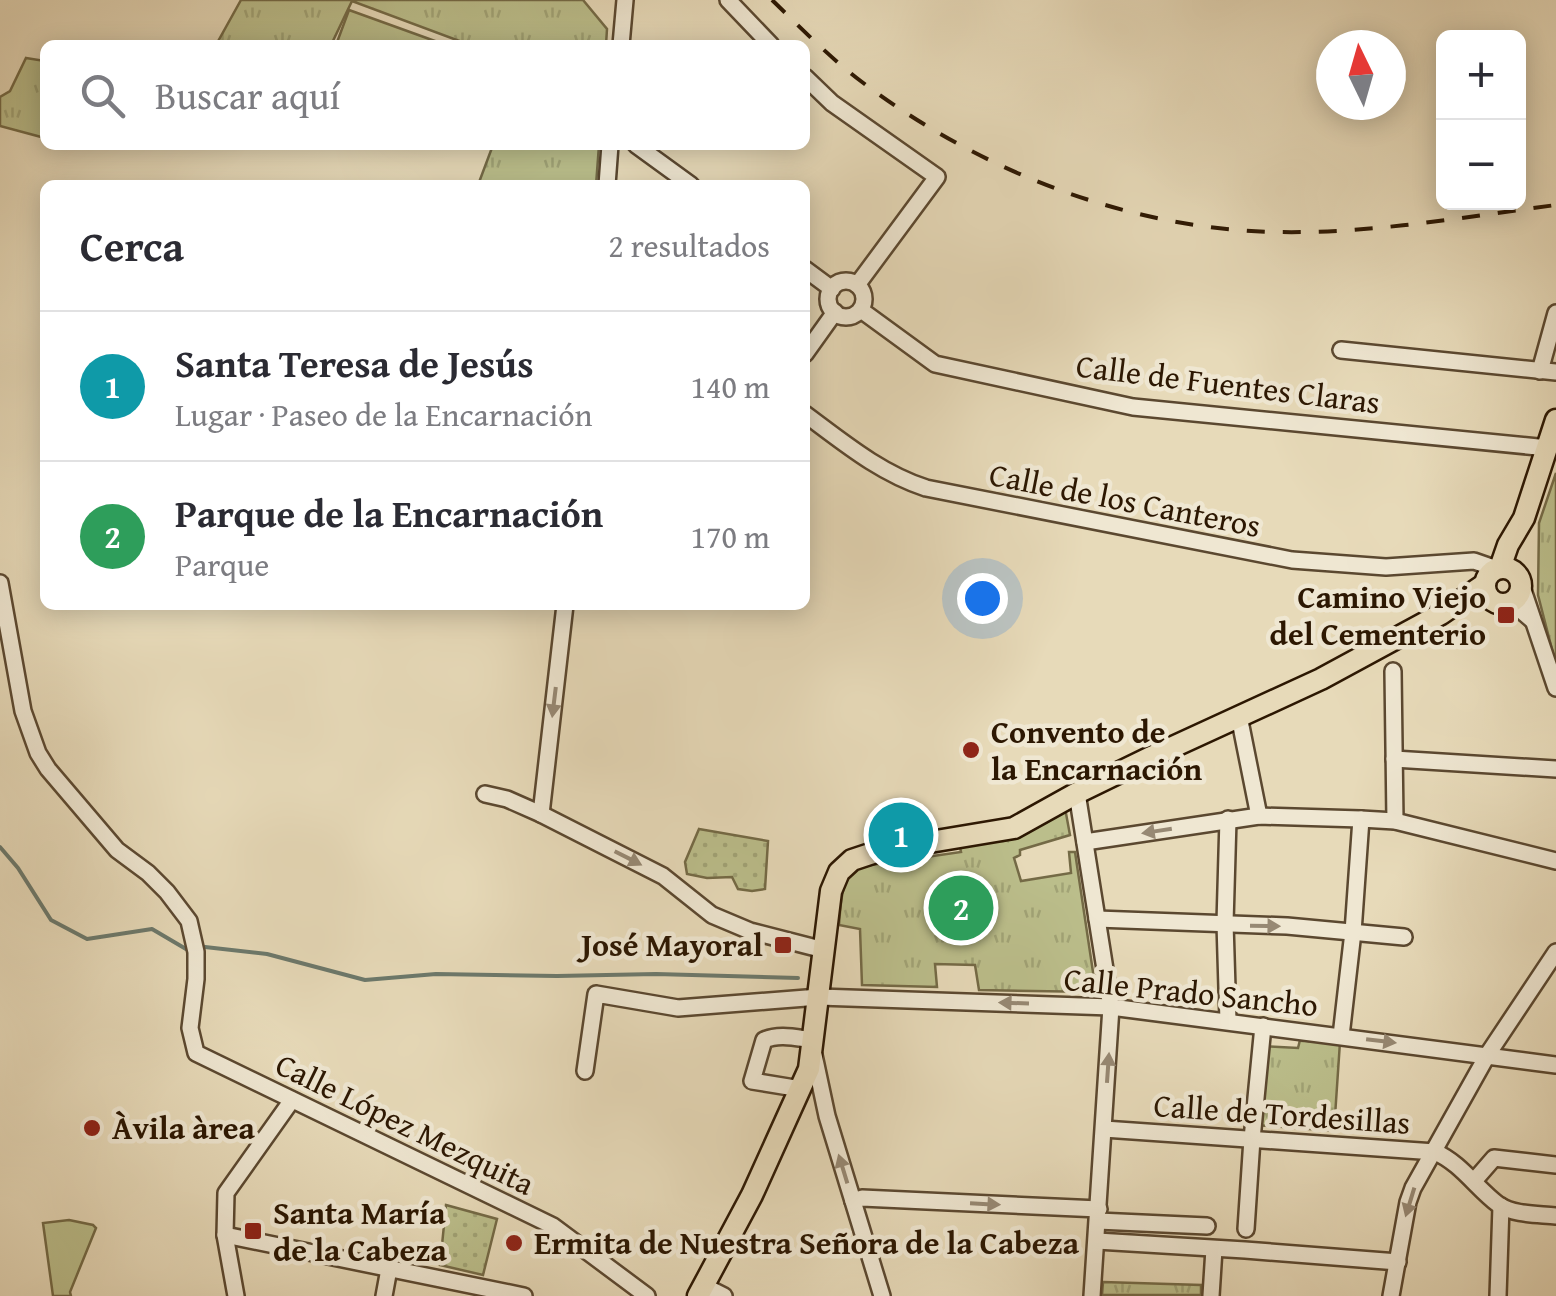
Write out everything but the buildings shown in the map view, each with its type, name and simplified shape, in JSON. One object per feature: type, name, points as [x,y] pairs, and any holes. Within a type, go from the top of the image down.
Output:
[{"type":"main road","points":[[701,1291],[752,1195],[810,1069],[831,892],[839,872],[852,860],[882,850],[1014,828],[1078,792],[1321,680],[1502,583],[1508,545],[1524,518],[1556,420]]},
{"type":"street","points":[[621,40],[625,0]]},
{"type":"street","points":[[728,0],[767,40]]},
{"type":"street","points":[[810,82],[832,102],[937,177],[857,285]]},
{"type":"street","points":[[607,180],[610,150]]},
{"type":"street","points":[[643,150],[684,180]]},
{"type":"street","points":[[810,273],[832,289]]},
{"type":"street","points":[[841,282],[857,285],[864,300],[861,310],[845,317],[834,312],[828,298],[832,289],[841,282]]},
{"type":"street","name":"Calle de Fuentes Claras","points":[[861,310],[935,364],[1132,407],[1548,448]]},
{"type":"street","points":[[810,347],[834,312]]},
{"type":"street","points":[[1341,350],[1548,371],[1556,313]]},
{"type":"street","name":"Calle de los Canteros","points":[[810,418],[881,469],[926,488],[1292,560],[1386,568],[1474,561],[1502,583]]},
{"type":"street","name":"Calle López Mezquita","points":[[0,583],[23,711],[38,753],[117,850],[148,873],[189,921],[196,952],[190,1028],[196,1053],[552,1226],[647,1296]]},
{"type":"street","points":[[1502,583],[1534,623],[1556,688]]},
{"type":"street","points":[[541,814],[564,610]]},
{"type":"street","points":[[1393,670],[1395,821]]},
{"type":"street","points":[[1239,716],[1258,816]]},
{"type":"street","points":[[1394,759],[1556,770]]},
{"type":"street","points":[[1078,792],[1111,1007],[1092,1296]]},
{"type":"street","points":[[486,794],[541,814],[663,876],[712,915],[750,931],[822,972]]},
{"type":"street","points":[[1085,842],[1258,816],[1362,819],[1395,821],[1556,861]]},
{"type":"street","points":[[1341,1036],[1362,819]]},
{"type":"street","points":[[1228,820],[1228,1021]]},
{"type":"street","points":[[1098,919],[1225,923],[1404,937]]},
{"type":"street","points":[[1392,1296],[1408,1202],[1488,1054],[1548,978],[1556,952]]},
{"type":"street","points":[[585,1070],[596,994],[678,1008],[822,972]]},
{"type":"street","name":"Calle Prado Sancho","points":[[822,972],[1556,1065]]},
{"type":"street","points":[[1246,1228],[1263,1026]]},
{"type":"street","points":[[802,1089],[752,1081],[764,1040],[782,1036],[813,1044],[827,1116],[882,1296]]},
{"type":"street","points":[[236,1296],[225,1235],[226,1193],[292,1100]]},
{"type":"street","name":"Calle de Tordesillas","points":[[1104,1129],[1434,1152],[1501,1206]]},
{"type":"street","points":[[1474,1181],[1494,1158],[1556,1165]]},
{"type":"street","points":[[853,1201],[862,1198],[1207,1226]]},
{"type":"street","points":[[1498,1296],[1501,1206],[1556,1216]]},
{"type":"street","points":[[225,1235],[389,1268],[450,1289],[524,1296]]},
{"type":"street","points":[[1096,1241],[1398,1262]]},
{"type":"street","points":[[1211,1296],[1214,1249]]},
{"type":"street","points":[[384,1296],[389,1268]]},
{"type":"street","points":[[701,1291],[724,1296]]},
{"type":"green space","points":[[241,0],[583,0],[607,29],[606,40],[457,40],[352,1],[333,40],[219,40]]},
{"type":"green space","points":[[349,10],[432,40],[338,40]]},
{"type":"green space","points":[[26,58],[40,60],[40,137],[0,126],[0,97],[10,91]]},
{"type":"green space","points":[[491,150],[599,150],[596,180],[480,180]]},
{"type":"green space","points":[[1556,473],[1556,665],[1538,595],[1539,523]]},
{"type":"green space","points":[[1065,808],[1070,835],[1020,850],[1014,858],[1021,881],[1071,873],[1069,852],[1075,852],[1096,992],[979,990],[975,965],[935,964],[937,987],[862,985],[860,929],[839,925],[844,886],[857,867],[961,852],[960,847],[1018,838]]},
{"type":"green space","points":[[699,829],[768,841],[765,889],[738,889],[732,877],[687,874],[685,862]]},
{"type":"green space","points":[[1300,1040],[1340,1042],[1334,1131],[1256,1125],[1260,1046],[1298,1048]]},
{"type":"green space","points":[[446,1205],[497,1219],[483,1275],[440,1265]]},
{"type":"green space","points":[[69,1220],[96,1228],[71,1296],[53,1296],[43,1223]]},
{"type":"green space","points":[[1103,1282],[1201,1285],[1201,1295],[1102,1295]]},
{"type":"waterway","points":[[0,847],[51,920],[87,939],[152,929],[186,949]]},
{"type":"waterway","points":[[205,947],[267,954],[365,980],[436,974],[798,978]]},
{"type":"railway","points":[[772,0],[838,63],[908,114],[1006,168],[1111,207],[1221,228],[1311,232],[1417,224],[1556,205]]},
{"type":"place","name":"Camino Viejo del Cementerio","points":[[1506,615]]},
{"type":"place","name":"Convento de la Encarnación","points":[[971,750]]},
{"type":"place","name":"Santa Teresa de Jesús","points":[[901,835]]},
{"type":"place","name":"Parque de la Encarnación","points":[[961,908]]},
{"type":"place","name":"José Mayoral","points":[[783,945]]},
{"type":"place","name":"Àvila àrea","points":[[92,1128]]},
{"type":"place","name":"Santa María de la Cabeza","points":[[253,1231]]},
{"type":"place","name":"Ermita de Nuestra Señora de la Cabeza","points":[[514,1243]]}]
